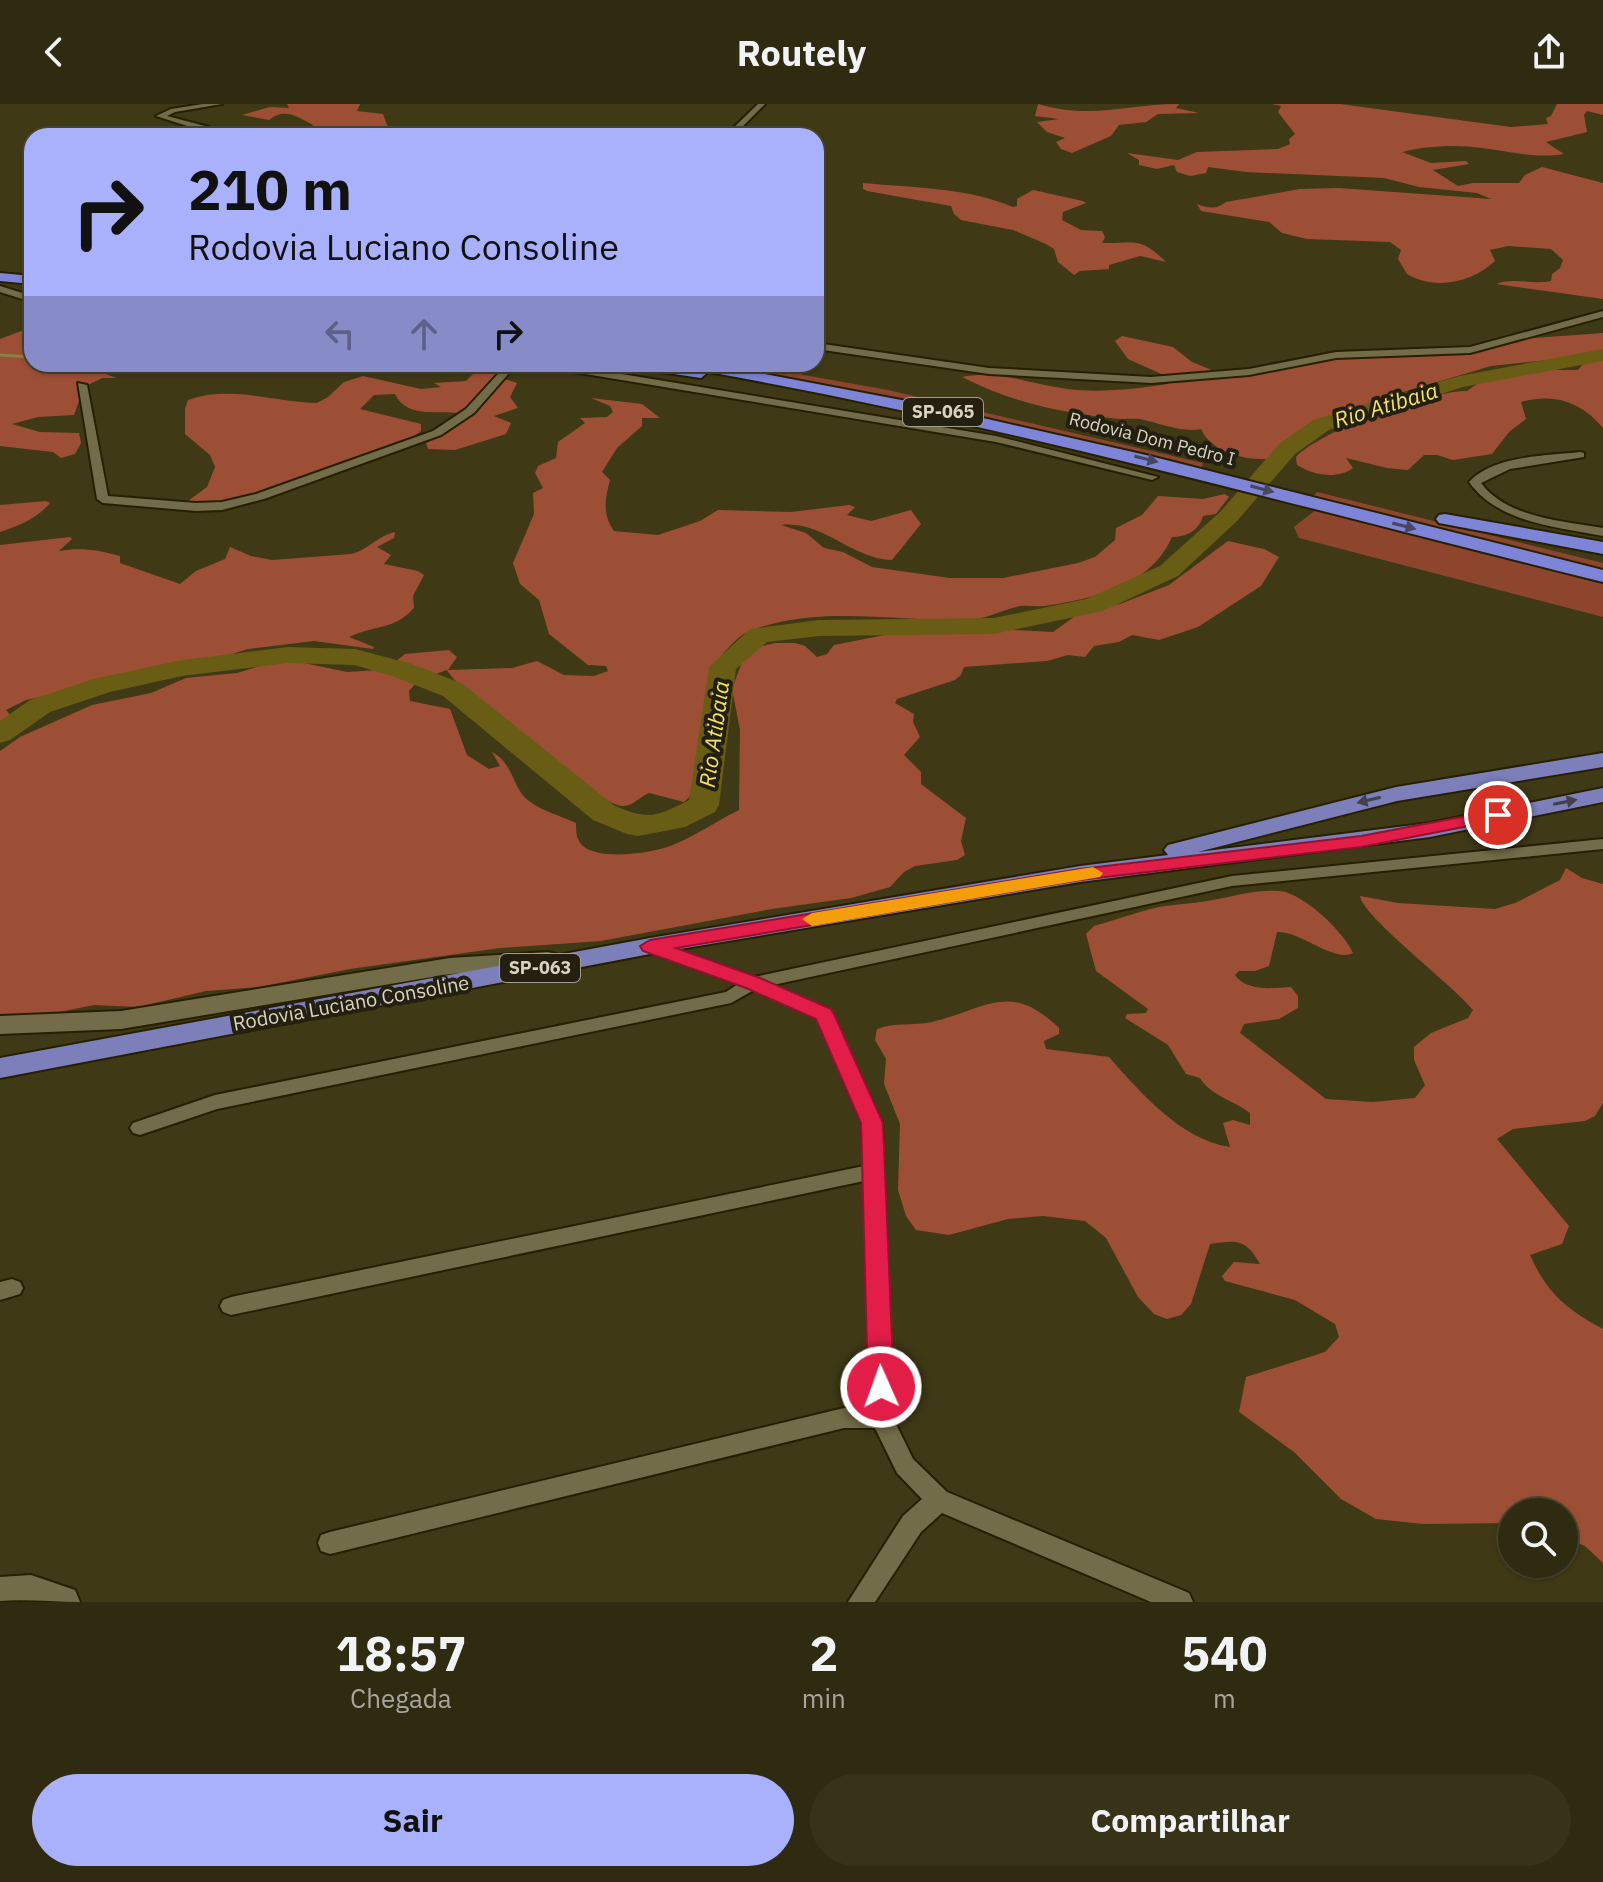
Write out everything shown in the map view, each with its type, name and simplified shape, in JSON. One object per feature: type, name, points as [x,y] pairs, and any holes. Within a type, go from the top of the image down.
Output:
[{"type":"highway","points":[[0,266],[24,269]]},
{"type":"highway","points":[[0,277],[24,279]]},
{"type":"highway","points":[[693,372],[892,402]]},
{"type":"highway","name":"Rodovia Dom Pedro I","points":[[729,372],[1203,466]]},
{"type":"highway","name":"Rodovia Dom Pedro I","points":[[806,372],[964,403],[1600,572]]},
{"type":"highway","name":"Rodovia Dom Pedro I","points":[[1329,498],[1445,519],[1600,572]]},
{"type":"highway","points":[[1445,519],[1603,548]]},
{"type":"highway","name":"Rodovia Luciano Consoline","points":[[1080,874],[1342,806],[1603,760]]},
{"type":"highway","points":[[1446,787],[1425,796],[1424,804],[1444,818],[1471,820]]},
{"type":"highway","name":"Rodovia Luciano Consoline","points":[[0,1068],[455,975],[593,958],[1080,874],[1361,841],[1603,795]]},
{"type":"main road","points":[[0,1025],[121,1020],[455,975]]},
{"type":"street","points":[[202,128],[160,116],[173,110],[219,104]]},
{"type":"street","points":[[737,128],[762,104]]},
{"type":"street","points":[[0,289],[24,296]]},
{"type":"street","points":[[824,347],[989,371],[1151,380],[1249,372],[1336,355],[1470,350],[1603,314]]},
{"type":"street","points":[[82,385],[103,499],[209,507],[260,497],[437,433],[470,411],[505,372]]},
{"type":"street","points":[[614,372],[996,439],[1152,477]]},
{"type":"street","points":[[1580,455],[1498,470],[1483,474],[1475,482],[1493,502],[1517,512],[1603,532]]},
{"type":"street","points":[[140,1128],[215,1102],[731,997],[753,983],[1232,881],[1603,844]]},
{"type":"street","points":[[650,946],[753,983],[824,1014],[872,1123],[882,1418],[905,1466],[939,1500],[1180,1602]]},
{"type":"street","points":[[231,1306],[873,1172]]},
{"type":"street","points":[[330,1543],[844,1418],[882,1418]]},
{"type":"street","points":[[861,1602],[912,1524],[939,1500]]},
{"type":"street","points":[[0,1589],[31,1587],[66,1600]]},
{"type":"shaded area","points":[[287,104],[360,104],[357,111],[383,114],[390,128],[310,128],[313,125],[286,114],[269,120],[242,115],[270,107],[289,108]]},
{"type":"shaded area","points":[[1038,104],[1057,109],[1092,111],[1179,104],[1176,108],[1199,113],[1158,114],[1146,122],[1119,125],[1111,136],[1072,153],[1061,149],[1056,142],[1065,138],[1047,132],[1037,122],[1059,119],[1035,116]]},
{"type":"shaded area","points":[[1272,104],[1340,104],[1511,127],[1548,124],[1546,118],[1551,116],[1557,104],[1603,104],[1603,115],[1587,111],[1584,115],[1587,132],[1546,142],[1564,154],[1533,155],[1451,146],[1402,152],[1431,163],[1466,161],[1469,164],[1433,170],[1458,186],[1519,183],[1525,175],[1542,167],[1603,183],[1603,299],[1496,284],[1551,281],[1552,274],[1560,268],[1563,260],[1551,249],[1508,246],[1490,250],[1495,261],[1476,274],[1454,282],[1430,282],[1407,274],[1398,259],[1401,250],[1390,242],[1307,239],[1282,233],[1269,222],[1201,211],[1197,204],[1215,207],[1226,202],[1300,189],[1339,188],[1491,199],[1477,193],[1419,187],[1384,178],[1246,172],[1208,167],[1206,173],[1190,176],[1177,172],[1174,165],[1157,169],[1139,165],[1139,160],[1127,153],[1178,160],[1197,152],[1278,149],[1290,144],[1289,139],[1295,134],[1278,112],[1281,106]]},
{"type":"shaded area","points":[[863,183],[958,192],[1013,207],[1017,206],[1017,199],[1033,190],[1083,201],[1086,203],[1063,212],[1062,220],[1081,230],[1102,231],[1105,237],[1102,243],[1143,245],[1166,262],[1140,256],[1109,265],[1109,269],[1080,271],[1074,275],[1058,262],[1054,249],[1046,244],[1013,230],[961,220],[951,206],[867,191],[863,189]]},
{"type":"shaded area","points":[[24,330],[24,372],[100,372],[117,378],[102,378],[84,387],[74,415],[38,417],[12,424],[40,432],[79,433],[81,443],[75,454],[61,458],[53,452],[0,446],[0,339]]},
{"type":"shaded area","points":[[1603,333],[1603,354],[1491,366],[1380,399],[1339,420],[1304,430],[1268,459],[1248,458],[1220,449],[1201,429],[1178,429],[1140,419],[1114,419],[1052,409],[998,393],[962,377],[1002,376],[1092,391],[1168,384],[1168,377],[1128,359],[1115,341],[1122,336],[1173,347],[1192,362],[1229,374],[1359,353],[1461,349],[1495,341]]},
{"type":"shaded area","points":[[1603,359],[1603,428],[1576,406],[1556,399],[1533,399],[1521,402],[1526,419],[1509,432],[1492,454],[1453,460],[1424,455],[1408,470],[1346,458],[1353,468],[1332,475],[1318,474],[1297,465],[1296,457],[1309,447],[1377,414],[1429,397],[1467,391],[1479,383],[1505,374],[1533,370],[1578,370],[1584,363]]},
{"type":"shaded area","points":[[473,372],[508,372],[504,379],[517,383],[510,397],[518,408],[494,416],[511,423],[506,434],[455,450],[428,449],[426,443],[462,422],[464,414],[416,410],[401,402],[395,394],[374,395],[360,409],[421,424],[421,431],[386,450],[294,483],[222,503],[184,504],[207,487],[215,467],[210,455],[185,434],[188,400],[236,394],[317,403],[344,382],[363,376],[421,389],[441,387],[434,383],[466,381]]},
{"type":"shaded area","points":[[746,372],[788,372],[888,390],[1203,463],[1201,470],[956,412]]},
{"type":"shaded area","points":[[591,398],[642,404],[660,418],[642,418],[642,426],[617,448],[602,472],[610,480],[606,506],[614,531],[658,535],[700,521],[718,510],[791,512],[849,505],[855,507],[847,515],[871,521],[911,510],[921,524],[892,560],[863,553],[810,528],[781,525],[806,533],[824,548],[843,552],[872,567],[950,578],[1003,578],[1095,557],[1115,540],[1116,528],[1142,515],[1158,496],[1203,499],[1225,494],[1229,497],[1216,514],[1203,516],[1191,532],[1172,537],[1150,568],[1135,579],[1101,594],[1045,606],[1020,606],[975,619],[830,616],[776,623],[746,633],[723,654],[710,674],[706,690],[701,775],[695,790],[684,802],[649,793],[626,806],[608,801],[530,746],[476,701],[447,670],[419,680],[409,691],[410,701],[450,709],[467,755],[489,769],[500,766],[492,752],[499,757],[523,796],[540,808],[576,823],[581,844],[591,851],[627,854],[664,848],[739,810],[740,730],[732,689],[742,662],[758,647],[795,643],[805,646],[817,657],[827,654],[834,645],[885,635],[995,629],[1053,632],[1078,614],[1120,604],[1169,585],[1228,541],[1264,549],[1279,557],[1261,586],[1198,627],[1159,640],[1132,635],[1119,642],[1094,646],[1085,657],[1068,655],[1047,661],[964,667],[955,680],[897,699],[895,703],[914,714],[913,722],[920,737],[904,755],[921,772],[921,784],[966,818],[961,841],[965,855],[957,860],[915,866],[904,872],[890,887],[851,898],[772,909],[601,941],[500,948],[350,969],[259,987],[206,991],[138,1007],[94,1005],[0,1024],[0,751],[20,737],[92,705],[151,693],[186,678],[237,673],[273,662],[304,663],[347,672],[378,670],[390,666],[405,654],[449,650],[457,657],[448,670],[512,668],[537,661],[564,675],[594,676],[608,671],[606,666],[588,665],[549,634],[539,600],[520,584],[513,563],[534,514],[533,493],[543,488],[535,473],[538,466],[556,458],[558,442],[585,423],[580,418],[607,417],[613,412],[610,406]]},
{"type":"shaded area","points":[[1317,492],[1603,563],[1603,571],[1312,497]]},
{"type":"shaded area","points":[[50,503],[34,517],[0,532],[0,505]]},
{"type":"shaded area","points":[[1317,509],[1603,584],[1603,617],[1299,538],[1294,527]]},
{"type":"shaded area","points":[[395,532],[394,538],[377,547],[391,555],[384,564],[424,575],[413,596],[414,608],[407,615],[392,624],[349,637],[373,649],[314,641],[248,649],[206,662],[26,700],[6,710],[13,718],[0,731],[0,545],[70,537],[72,539],[59,551],[90,550],[120,556],[120,563],[180,584],[196,571],[225,559],[230,547],[272,560],[351,554]]},
{"type":"shaded area","points":[[1566,868],[1582,878],[1603,884],[1603,1103],[1595,1116],[1585,1121],[1513,1129],[1497,1139],[1569,1226],[1562,1244],[1530,1255],[1536,1268],[1559,1299],[1603,1329],[1603,1563],[1578,1543],[1578,1498],[1498,1498],[1498,1523],[1423,1524],[1376,1519],[1341,1499],[1294,1452],[1239,1412],[1246,1377],[1325,1352],[1339,1337],[1335,1324],[1295,1300],[1225,1281],[1222,1276],[1234,1262],[1260,1264],[1250,1250],[1240,1243],[1210,1244],[1191,1304],[1181,1315],[1167,1319],[1154,1314],[1138,1297],[1106,1238],[1085,1221],[1043,1216],[1008,1219],[949,1235],[916,1230],[906,1216],[898,1190],[900,1124],[884,1084],[886,1059],[875,1040],[877,1029],[932,1022],[997,1002],[1026,1005],[1059,1028],[1059,1034],[1044,1041],[1046,1049],[1109,1057],[1148,1099],[1178,1125],[1212,1143],[1230,1147],[1223,1123],[1233,1120],[1250,1125],[1250,1113],[1216,1094],[1200,1078],[1186,1074],[1168,1045],[1125,1018],[1127,1014],[1146,1013],[1148,1009],[1096,971],[1086,934],[1094,926],[1159,907],[1253,892],[1289,893],[1311,906],[1332,925],[1353,953],[1336,954],[1296,936],[1277,932],[1269,966],[1255,971],[1239,971],[1235,975],[1253,987],[1291,987],[1298,996],[1298,1008],[1279,1019],[1244,1024],[1240,1033],[1326,1099],[1373,1102],[1415,1098],[1425,1085],[1414,1060],[1414,1047],[1431,1033],[1468,1018],[1473,1010],[1376,919],[1360,896],[1398,903],[1495,909],[1515,903],[1560,880]]},
{"type":"waterway","points":[[0,355],[24,356]]},
{"type":"waterway","name":"Rio Atibaia","points":[[0,734],[40,706],[103,685],[182,668],[288,655],[355,657],[402,670],[453,690],[604,813],[638,827],[674,820],[704,805],[723,667],[759,635],[819,628],[994,626],[1094,605],[1169,571],[1229,516],[1287,449],[1321,425],[1459,382],[1603,355]]},
{"type":"slow traffic","points":[[812,919],[1093,873]]},
{"type":"route","points":[[881,1387],[872,1123],[824,1014],[753,983],[650,946],[1080,874],[1361,841],[1498,815]]}]
